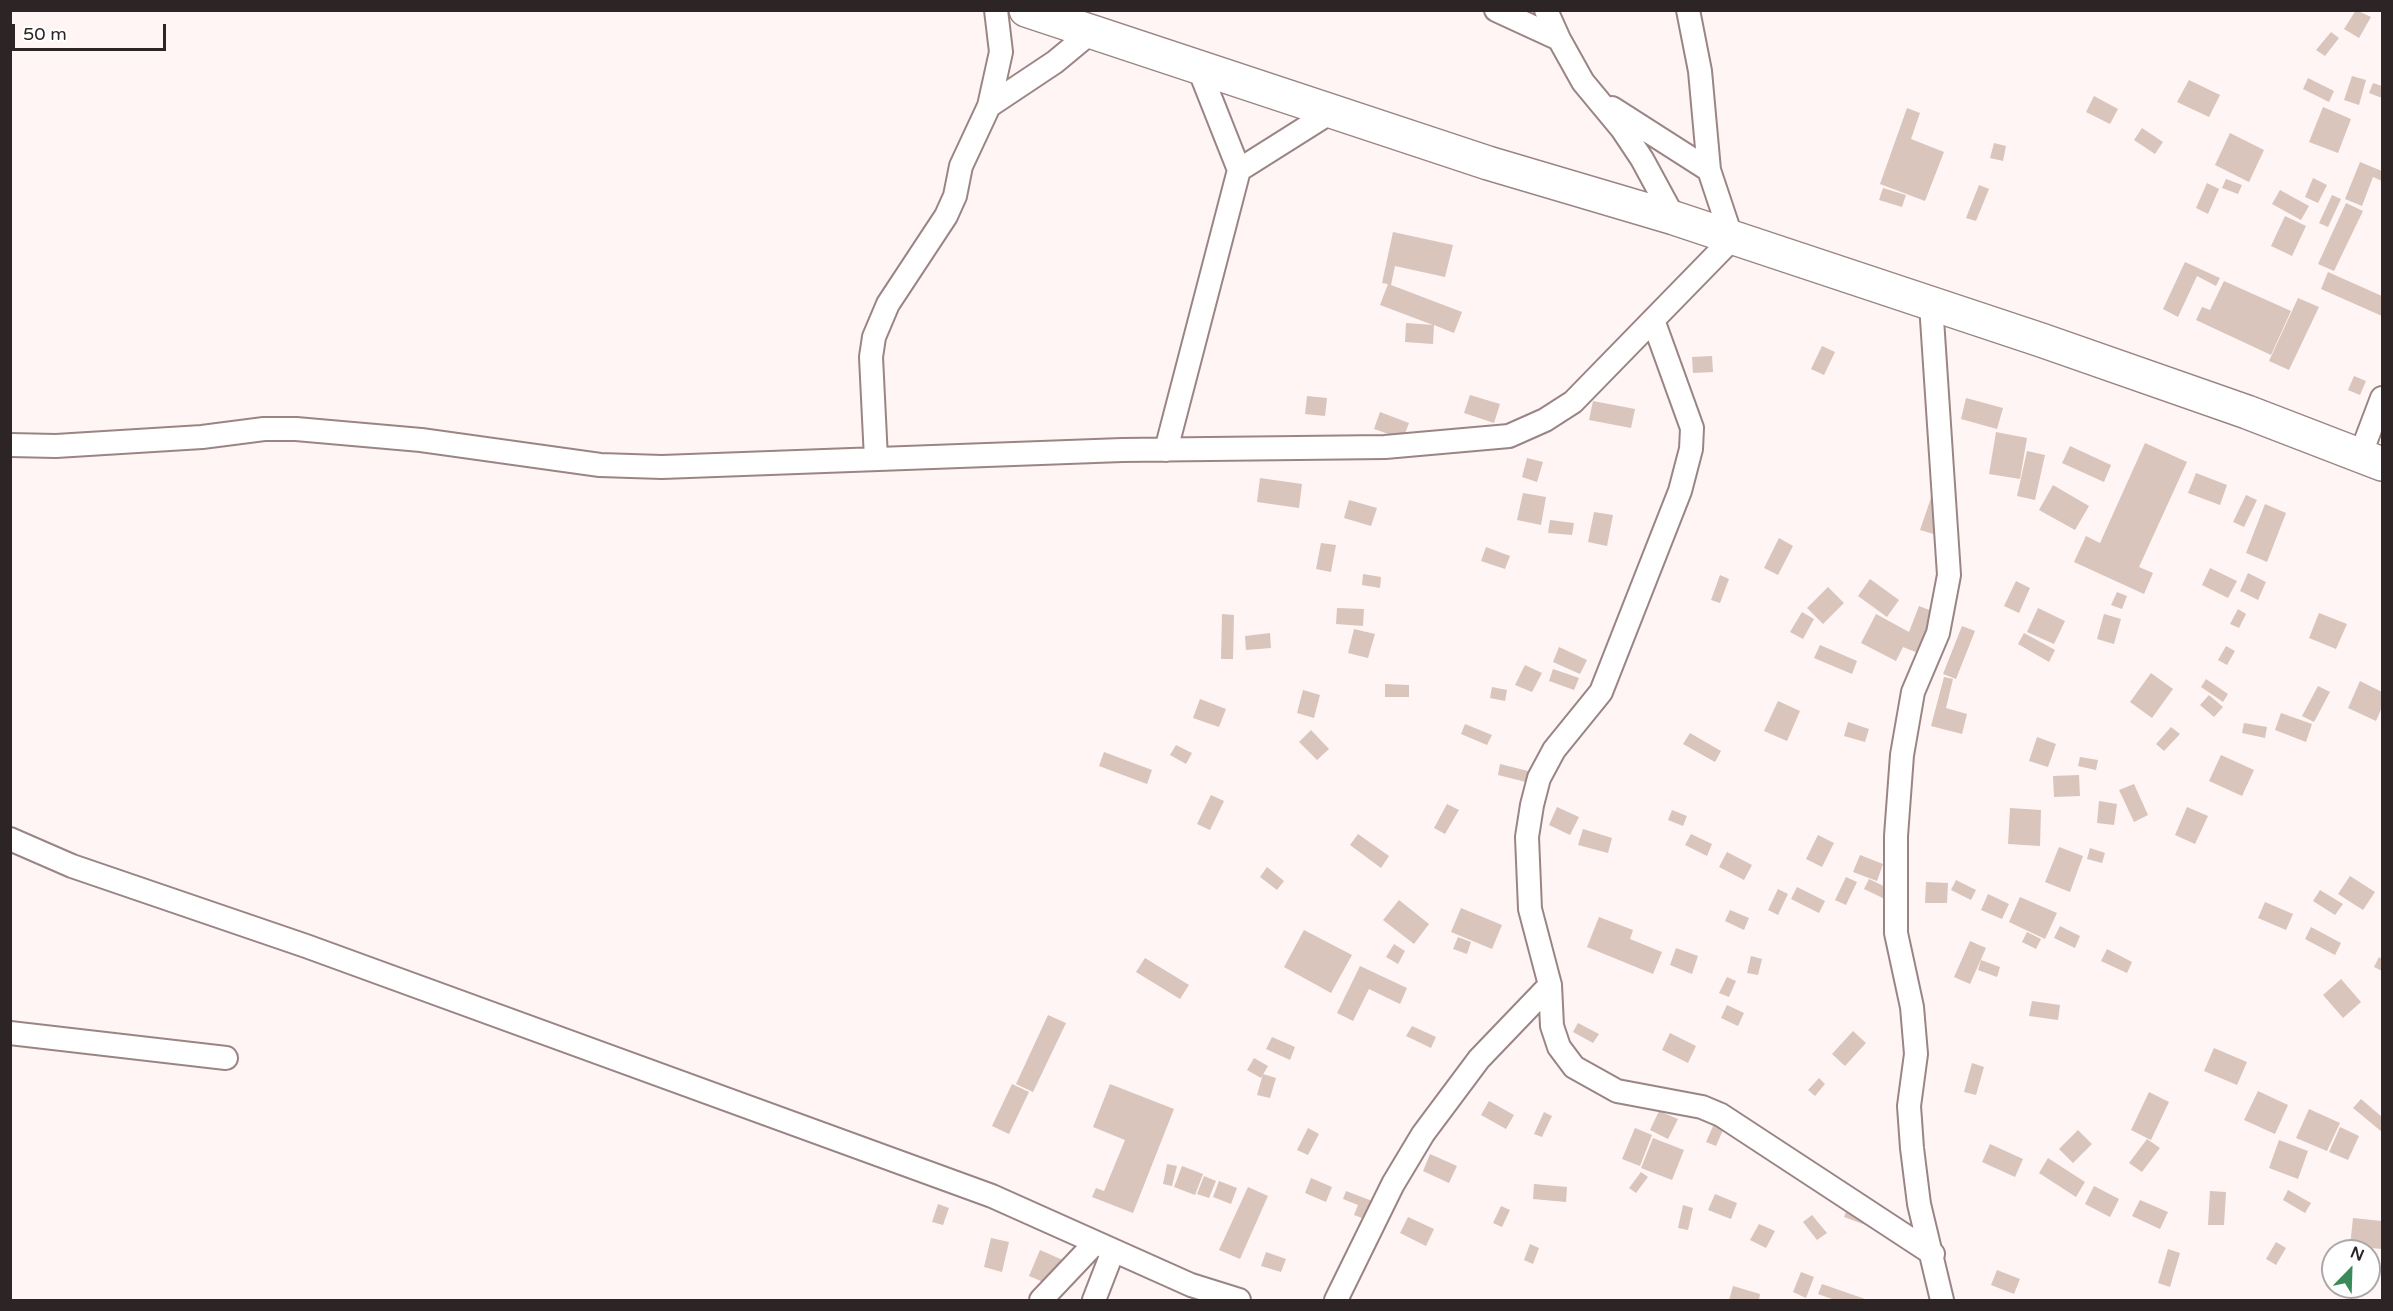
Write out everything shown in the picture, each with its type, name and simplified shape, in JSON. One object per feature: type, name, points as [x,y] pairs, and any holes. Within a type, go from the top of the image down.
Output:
[{"type":"main road","points":[[1039,13],[1090,33],[1199,69],[1488,163],[1674,218],[1731,239],[2167,383],[2371,460]]},
{"type":"street","points":[[876,459],[871,357],[874,337],[888,303],[946,216],[955,196],[961,166],[989,106],[1001,52],[996,10]]},
{"type":"street","points":[[1546,10],[1583,82],[1622,129],[1642,159],[1674,218]]},
{"type":"street","points":[[10,445],[56,446],[202,437],[264,429],[296,429],[421,440],[600,465],[662,467],[1166,450],[1385,447],[1509,436],[1545,420],[1573,402],[1731,239],[1709,170],[1700,71],[1688,10]]},
{"type":"street","points":[[1497,11],[1559,39]]},
{"type":"street","points":[[989,106],[1055,62],[1090,33]]},
{"type":"street","points":[[1166,450],[1239,170],[1199,69]]},
{"type":"street","points":[[1597,100],[1709,170]]},
{"type":"street","points":[[1239,170],[1331,112]]},
{"type":"street","points":[[1931,304],[1949,575],[1938,633],[1913,692],[1902,755],[1896,836],[1896,933],[1912,1007],[1916,1054],[1909,1106],[1919,1204],[1933,1254],[1942,1300]]},
{"type":"street","points":[[1653,320],[1692,428],[1691,449],[1680,491],[1601,692],[1554,750],[1539,778],[1532,805],[1527,837],[1530,909],[1550,985],[1552,1026],[1559,1047],[1574,1067],[1617,1091],[1702,1107],[1721,1115],[1933,1254]]},
{"type":"street","points":[[2371,460],[2382,398]]},
{"type":"street","points":[[14,838],[72,866],[317,950],[993,1196],[1191,1285],[1239,1300]]},
{"type":"street","points":[[1336,1300],[1393,1184],[1423,1134],[1479,1059],[1550,985]]},
{"type":"street","points":[[10,1033],[226,1058]]},
{"type":"street","points":[[1041,1300],[1104,1247]]},
{"type":"street","points":[[1094,1300],[1104,1247]]},
{"type":"building","points":[[2356,10],[2371,17],[2359,38],[2344,29]]},
{"type":"building","points":[[2331,32],[2339,38],[2325,56],[2316,50]]},
{"type":"building","points":[[2352,76],[2366,80],[2359,105],[2344,100]]},
{"type":"building","points":[[2308,78],[2334,91],[2329,102],[2303,89]]},
{"type":"building","points":[[2189,80],[2220,95],[2209,117],[2177,102]]},
{"type":"building","points":[[2373,83],[2382,86],[2382,98],[2369,93]]},
{"type":"building","points":[[2094,96],[2118,109],[2110,124],[2086,112]]},
{"type":"building","points":[[2323,107],[2351,119],[2338,153],[2309,142]]},
{"type":"building","points":[[1907,108],[1920,113],[1911,139],[1944,152],[1925,201],[1880,184]]},
{"type":"building","points":[[2142,128],[2163,142],[2155,154],[2134,140]]},
{"type":"building","points":[[2230,133],[2264,150],[2249,182],[2215,165]]},
{"type":"building","points":[[1994,143],[2006,146],[2003,161],[1990,158]]},
{"type":"building","points":[[2360,162],[2382,171],[2382,181],[2373,177],[2362,206],[2345,199]]},
{"type":"building","points":[[2313,178],[2327,185],[2318,203],[2305,197]]},
{"type":"building","points":[[2226,179],[2242,185],[2238,194],[2222,188]]},
{"type":"building","points":[[2207,183],[2219,189],[2208,214],[2196,208]]},
{"type":"building","points":[[1979,185],[1989,189],[1976,221],[1966,218]]},
{"type":"building","points":[[1883,188],[1906,195],[1902,207],[1879,200]]},
{"type":"building","points":[[2280,190],[2309,206],[2301,220],[2272,204]]},
{"type":"building","points":[[2332,195],[2341,199],[2328,227],[2319,223]]},
{"type":"building","points":[[2346,203],[2363,211],[2334,271],[2318,264]]},
{"type":"building","points":[[2285,216],[2306,226],[2292,256],[2271,246]]},
{"type":"building","points":[[1393,232],[1453,245],[1445,277],[1395,266],[1391,285],[1462,312],[1454,333],[1434,325],[1433,344],[1405,342],[1406,323],[1433,325],[1380,305],[1388,284],[1382,283]]},
{"type":"building","points":[[2185,262],[2220,278],[2216,286],[2197,276],[2178,317],[2163,309]]},
{"type":"building","points":[[2328,272],[2382,296],[2382,316],[2321,289]]},
{"type":"building","points":[[2224,281],[2291,311],[2271,355],[2196,320],[2202,307],[2210,310]]},
{"type":"building","points":[[2298,298],[2319,307],[2289,370],[2269,361]]},
{"type":"building","points":[[1822,346],[1835,352],[1824,375],[1811,369]]},
{"type":"building","points":[[1712,356],[1713,372],[1693,373],[1692,357]]},
{"type":"building","points":[[2354,376],[2366,381],[2360,395],[2348,390]]},
{"type":"building","points":[[1470,395],[1500,404],[1494,423],[1464,413]]},
{"type":"building","points":[[1307,396],[1327,398],[1325,416],[1305,414]]},
{"type":"building","points":[[1966,398],[2003,408],[1997,429],[1961,419]]},
{"type":"building","points":[[1593,401],[1635,409],[1631,428],[1589,420]]},
{"type":"building","points":[[1380,412],[1409,423],[1403,439],[1374,429]]},
{"type":"building","points":[[1996,432],[2027,438],[2020,479],[1989,474]]},
{"type":"building","points":[[2145,443],[2187,462],[2139,567],[2153,573],[2144,594],[2074,562],[2086,536],[2100,543]]},
{"type":"building","points":[[2070,446],[2111,465],[2104,482],[2062,463]]},
{"type":"building","points":[[2027,451],[2045,455],[2035,500],[2017,496]]},
{"type":"building","points":[[1527,458],[1543,462],[1537,482],[1522,477]]},
{"type":"building","points":[[2196,473],[2227,485],[2220,505],[2188,493]]},
{"type":"building","points":[[1260,478],[1302,484],[1299,508],[1257,502]]},
{"type":"building","points":[[2053,485],[2089,506],[2075,530],[2039,510]]},
{"type":"building","points":[[1523,493],[1546,497],[1541,525],[1517,520]]},
{"type":"building","points":[[1932,495],[1949,501],[1937,535],[1920,530]]},
{"type":"building","points":[[2246,495],[2257,500],[2244,527],[2233,522]]},
{"type":"building","points":[[1349,500],[1377,508],[1371,526],[1344,518]]},
{"type":"building","points":[[2265,504],[2286,513],[2267,562],[2246,553]]},
{"type":"building","points":[[1594,512],[1613,515],[1607,546],[1588,542]]},
{"type":"building","points":[[1550,520],[1574,523],[1572,535],[1548,533]]},
{"type":"building","points":[[1779,538],[1793,546],[1778,575],[1764,568]]},
{"type":"building","points":[[1321,543],[1336,545],[1331,572],[1316,569]]},
{"type":"building","points":[[1486,547],[1510,556],[1505,569],[1481,561]]},
{"type":"building","points":[[2210,568],[2237,581],[2228,598],[2202,585]]},
{"type":"building","points":[[2248,573],[2266,582],[2258,600],[2240,591]]},
{"type":"building","points":[[1363,574],[1381,577],[1380,588],[1362,585]]},
{"type":"building","points":[[1720,575],[1729,579],[1720,603],[1711,600]]},
{"type":"building","points":[[1870,579],[1899,600],[1887,617],[1858,596]]},
{"type":"building","points":[[2016,581],[2030,588],[2019,613],[2004,606]]},
{"type":"building","points":[[1828,587],[1844,603],[1823,624],[1807,608]]},
{"type":"building","points":[[2117,592],[2127,596],[2122,609],[2111,605]]},
{"type":"building","points":[[1919,606],[1940,614],[1928,657],[1903,647],[1896,661],[1861,643],[1876,614],[1909,632]]},
{"type":"building","points":[[1337,608],[1364,609],[1363,626],[1336,624]]},
{"type":"building","points":[[2038,608],[2065,621],[2054,644],[2027,632]]},
{"type":"building","points":[[2238,609],[2246,614],[2239,628],[2230,624]]},
{"type":"building","points":[[1802,612],[1814,619],[1803,639],[1790,632]]},
{"type":"building","points":[[2319,613],[2347,624],[2336,649],[2309,638]]},
{"type":"building","points":[[1222,614],[1234,615],[1233,659],[1221,659]]},
{"type":"building","points":[[2104,614],[2121,619],[2114,644],[2097,639]]},
{"type":"building","points":[[1962,626],[1975,631],[1956,679],[1943,674]]},
{"type":"building","points":[[1354,629],[1375,634],[1368,658],[1348,653]]},
{"type":"building","points":[[1270,633],[1271,648],[1246,650],[1245,636]]},
{"type":"building","points":[[2024,633],[2055,650],[2049,662],[2018,644]]},
{"type":"building","points":[[1820,645],[1857,661],[1852,674],[1814,658]]},
{"type":"building","points":[[2226,646],[2235,651],[2227,665],[2218,660]]},
{"type":"building","points":[[1559,647],[1587,660],[1580,674],[1553,662]]},
{"type":"building","points":[[1525,665],[1542,673],[1532,692],[1515,685]]},
{"type":"building","points":[[1553,669],[1579,678],[1574,690],[1549,681]]},
{"type":"building","points":[[2151,673],[2173,689],[2152,718],[2130,702]]},
{"type":"building","points":[[1944,677],[1953,679],[1946,708],[1967,714],[1962,734],[1931,726]]},
{"type":"building","points":[[2206,679],[2228,694],[2223,702],[2201,687]]},
{"type":"building","points":[[2360,681],[2382,692],[2382,707],[2376,721],[2348,708]]},
{"type":"building","points":[[1385,684],[1409,685],[1409,697],[1385,697]]},
{"type":"building","points":[[2318,686],[2330,692],[2314,722],[2302,716]]},
{"type":"building","points":[[1492,687],[1507,690],[1505,701],[1490,698]]},
{"type":"building","points":[[1303,690],[1320,695],[1314,718],[1297,713]]},
{"type":"building","points":[[2209,695],[2223,707],[2214,717],[2200,705]]},
{"type":"building","points":[[1200,699],[1226,709],[1219,727],[1193,718]]},
{"type":"building","points":[[1778,701],[1800,711],[1787,741],[1764,731]]},
{"type":"building","points":[[2281,713],[2312,724],[2306,742],[2275,730]]},
{"type":"building","points":[[1848,722],[1869,729],[1865,742],[1844,736]]},
{"type":"building","points":[[2244,723],[2267,727],[2265,738],[2242,733]]},
{"type":"building","points":[[1465,724],[1492,735],[1487,745],[1461,734]]},
{"type":"building","points":[[2171,727],[2180,734],[2164,751],[2156,744]]},
{"type":"building","points":[[1311,730],[1329,749],[1317,760],[1299,742]]},
{"type":"building","points":[[1690,733],[1721,751],[1715,762],[1683,744]]},
{"type":"building","points":[[2037,737],[2056,744],[2048,767],[2029,761]]},
{"type":"building","points":[[1176,745],[1192,753],[1186,764],[1170,755]]},
{"type":"building","points":[[1104,752],[1152,770],[1147,784],[1099,766]]},
{"type":"building","points":[[2221,755],[2254,770],[2242,796],[2209,781]]},
{"type":"building","points":[[2080,757],[2098,760],[2096,770],[2078,766]]},
{"type":"building","points":[[1500,764],[1536,773],[1534,784],[1498,775]]},
{"type":"building","points":[[2079,775],[2080,796],[2054,797],[2053,776]]},
{"type":"building","points":[[2134,784],[2148,815],[2134,822],[2119,790]]},
{"type":"building","points":[[1211,795],[1224,801],[1210,830],[1197,824]]},
{"type":"building","points":[[2099,801],[2117,804],[2114,825],[2097,823]]},
{"type":"building","points":[[1447,804],[1459,810],[1445,834],[1434,828]]},
{"type":"building","points":[[1557,807],[1579,817],[1570,835],[1549,825]]},
{"type":"building","points":[[2187,807],[2208,816],[2195,844],[2175,835]]},
{"type":"building","points":[[2010,808],[2041,810],[2040,846],[2008,844]]},
{"type":"building","points":[[1672,810],[1687,816],[1683,826],[1668,820]]},
{"type":"building","points":[[1583,829],[1612,838],[1608,853],[1578,845]]},
{"type":"building","points":[[1358,834],[1389,856],[1381,868],[1350,845]]},
{"type":"building","points":[[1691,834],[1712,844],[1707,856],[1685,845]]},
{"type":"building","points":[[1818,835],[1834,843],[1822,867],[1806,859]]},
{"type":"building","points":[[2059,847],[2083,856],[2070,892],[2045,882]]},
{"type":"building","points":[[2090,848],[2105,853],[2102,863],[2087,859]]},
{"type":"building","points":[[1727,852],[1752,865],[1744,880],[1719,867]]},
{"type":"building","points":[[1860,855],[1883,864],[1877,881],[1853,872]]},
{"type":"building","points":[[1267,867],[1284,881],[1277,890],[1260,877]]},
{"type":"building","points":[[2350,876],[2375,892],[2363,910],[2338,894]]},
{"type":"building","points":[[1846,877],[1857,882],[1846,905],[1835,900]]},
{"type":"building","points":[[1869,879],[1894,891],[1889,901],[1864,889]]},
{"type":"building","points":[[1956,880],[1976,890],[1971,900],[1951,890]]},
{"type":"building","points":[[1926,882],[1948,883],[1947,903],[1925,903]]},
{"type":"building","points":[[1797,887],[1825,901],[1819,913],[1791,899]]},
{"type":"building","points":[[1778,889],[1788,894],[1778,915],[1768,910]]},
{"type":"building","points":[[2320,890],[2343,904],[2335,915],[2313,901]]},
{"type":"building","points":[[1988,894],[2009,904],[2002,919],[1981,910]]},
{"type":"building","points":[[2020,897],[2057,913],[2045,939],[2009,922]]},
{"type":"building","points":[[1399,900],[1429,924],[1414,944],[1383,920]]},
{"type":"building","points":[[2265,902],[2293,914],[2286,930],[2258,918]]},
{"type":"building","points":[[1461,908],[1502,925],[1492,949],[1451,932]]},
{"type":"building","points":[[1730,910],[1749,918],[1744,930],[1725,921]]},
{"type":"building","points":[[1599,917],[1633,930],[1630,939],[1662,952],[1653,974],[1587,947]]},
{"type":"building","points":[[2060,926],[2080,936],[2075,948],[2054,938]]},
{"type":"building","points":[[2311,927],[2341,943],[2335,955],[2305,939]]},
{"type":"building","points":[[1304,930],[1352,955],[1331,993],[1284,967]]},
{"type":"building","points":[[2027,932],[2041,939],[2036,949],[2022,942]]},
{"type":"building","points":[[1458,937],[1471,942],[1467,954],[1453,949]]},
{"type":"building","points":[[1970,941],[1986,948],[1970,984],[1954,977]]},
{"type":"building","points":[[1394,944],[1405,951],[1398,964],[1386,957]]},
{"type":"building","points":[[1676,948],[1698,956],[1692,974],[1670,965]]},
{"type":"building","points":[[2107,949],[2132,962],[2127,973],[2101,961]]},
{"type":"building","points":[[1751,956],[1762,959],[1758,975],[1747,973]]},
{"type":"building","points":[[2379,957],[2382,959],[2382,971],[2374,967]]},
{"type":"building","points":[[1145,958],[1189,985],[1180,999],[1136,972]]},
{"type":"building","points":[[1981,960],[2000,967],[1997,977],[1978,970]]},
{"type":"building","points":[[1360,966],[1407,988],[1400,1004],[1369,989],[1353,1021],[1337,1013]]},
{"type":"building","points":[[1727,977],[1736,981],[1729,997],[1719,993]]},
{"type":"building","points":[[2341,979],[2361,1002],[2343,1018],[2323,995]]},
{"type":"building","points":[[2032,1001],[2060,1005],[2058,1020],[2029,1016]]},
{"type":"building","points":[[1727,1005],[1744,1013],[1738,1026],[1721,1018]]},
{"type":"building","points":[[1048,1015],[1066,1023],[1033,1092],[1016,1084]]},
{"type":"building","points":[[1578,1023],[1599,1034],[1593,1043],[1573,1032]]},
{"type":"building","points":[[1412,1026],[1436,1037],[1431,1048],[1406,1036]]},
{"type":"building","points":[[1853,1031],[1866,1043],[1845,1066],[1832,1054]]},
{"type":"building","points":[[1670,1033],[1696,1046],[1688,1063],[1662,1050]]},
{"type":"building","points":[[1272,1037],[1295,1047],[1290,1060],[1266,1049]]},
{"type":"building","points":[[2214,1048],[2247,1062],[2237,1085],[2204,1071]]},
{"type":"building","points":[[1254,1058],[1268,1066],[1261,1078],[1247,1070]]},
{"type":"building","points":[[1972,1063],[1984,1067],[1976,1095],[1964,1092]]},
{"type":"building","points":[[1263,1074],[1276,1078],[1270,1098],[1257,1095]]},
{"type":"building","points":[[1819,1078],[1825,1084],[1815,1096],[1808,1090]]},
{"type":"building","points":[[1012,1084],[1029,1092],[1009,1134],[992,1126]]},
{"type":"building","points":[[1110,1084],[1174,1109],[1133,1213],[1092,1197],[1096,1188],[1104,1191],[1125,1140],[1093,1127]]},
{"type":"building","points":[[2258,1091],[2288,1105],[2275,1134],[2244,1120]]},
{"type":"building","points":[[2149,1092],[2169,1102],[2151,1140],[2131,1130]]},
{"type":"building","points":[[2361,1099],[2382,1117],[2382,1132],[2353,1108]]},
{"type":"building","points":[[1489,1101],[1514,1115],[1506,1129],[1481,1115]]},
{"type":"building","points":[[2309,1109],[2340,1123],[2327,1151],[2296,1138]]},
{"type":"building","points":[[1659,1111],[1678,1119],[1668,1139],[1650,1130]]},
{"type":"building","points":[[1544,1112],[1552,1116],[1542,1137],[1534,1134]]},
{"type":"building","points":[[1714,1124],[1724,1128],[1716,1146],[1706,1142]]},
{"type":"building","points":[[2340,1127],[2359,1136],[2348,1160],[2329,1152]]},
{"type":"building","points":[[1308,1128],[1319,1134],[1308,1155],[1297,1150]]},
{"type":"building","points":[[1635,1128],[1652,1135],[1640,1166],[1622,1159]]},
{"type":"building","points":[[2078,1130],[2092,1144],[2073,1163],[2059,1149]]},
{"type":"building","points":[[1653,1138],[1684,1150],[1672,1180],[1641,1168]]},
{"type":"building","points":[[2147,1139],[2160,1148],[2142,1172],[2129,1163]]},
{"type":"building","points":[[2279,1140],[2308,1151],[2298,1179],[2269,1168]]},
{"type":"building","points":[[1990,1144],[2023,1159],[2015,1177],[1982,1162]]},
{"type":"building","points":[[1430,1154],[1457,1166],[1449,1183],[1423,1171]]},
{"type":"building","points":[[2048,1158],[2085,1182],[2076,1197],[2039,1173]]},
{"type":"building","points":[[1167,1164],[1177,1166],[1172,1186],[1163,1184]]},
{"type":"building","points":[[1182,1166],[1203,1174],[1195,1195],[1174,1187]]},
{"type":"building","points":[[1641,1172],[1648,1177],[1636,1193],[1629,1188]]},
{"type":"building","points":[[1204,1176],[1216,1181],[1209,1198],[1197,1194]]},
{"type":"building","points":[[1311,1178],[1332,1187],[1326,1202],[1305,1193]]},
{"type":"building","points":[[1219,1181],[1237,1188],[1231,1204],[1213,1197]]},
{"type":"building","points":[[1534,1184],[1567,1187],[1566,1202],[1533,1199]]},
{"type":"building","points":[[2094,1186],[2119,1199],[2110,1217],[2085,1204]]},
{"type":"building","points":[[1248,1187],[1268,1196],[1240,1259],[1219,1250]]},
{"type":"building","points":[[2288,1190],[2311,1203],[2305,1213],[2283,1200]]},
{"type":"building","points":[[1346,1191],[1388,1207],[1381,1225],[1354,1215],[1358,1205],[1343,1199]]},
{"type":"building","points":[[2210,1191],[2226,1192],[2224,1225],[2208,1225]]},
{"type":"building","points":[[1715,1194],[1737,1203],[1731,1219],[1708,1210]]},
{"type":"building","points":[[2140,1200],[2168,1212],[2160,1229],[2132,1216]]},
{"type":"building","points":[[938,1204],[949,1208],[943,1225],[932,1222]]},
{"type":"building","points":[[1683,1205],[1693,1208],[1688,1230],[1678,1228]]},
{"type":"building","points":[[1501,1206],[1510,1210],[1502,1227],[1493,1223]]},
{"type":"building","points":[[1848,1206],[1875,1217],[1871,1227],[1844,1217]]},
{"type":"building","points":[[1812,1215],[1827,1233],[1817,1240],[1803,1222]]},
{"type":"building","points":[[1408,1217],[1434,1229],[1426,1246],[1400,1233]]},
{"type":"building","points":[[2353,1218],[2382,1221],[2382,1249],[2381,1239],[2351,1239]]},
{"type":"building","points":[[1759,1224],[1775,1231],[1766,1248],[1750,1240]]},
{"type":"building","points":[[991,1238],[1009,1242],[1002,1272],[984,1267]]},
{"type":"building","points":[[2276,1242],[2286,1248],[2276,1265],[2266,1259]]},
{"type":"building","points":[[1530,1244],[1539,1248],[1533,1264],[1524,1260]]},
{"type":"building","points":[[2168,1249],[2180,1253],[2170,1287],[2158,1283]]},
{"type":"building","points":[[1040,1250],[1065,1261],[1055,1287],[1029,1276]]},
{"type":"building","points":[[1266,1252],[1286,1259],[1281,1272],[1261,1266]]},
{"type":"building","points":[[1997,1270],[2020,1279],[2014,1294],[1991,1285]]},
{"type":"building","points":[[1801,1272],[1814,1277],[1806,1298],[1793,1292]]},
{"type":"building","points":[[1822,1284],[1868,1300],[1835,1300],[1818,1294]]},
{"type":"building","points":[[1733,1286],[1760,1294],[1759,1300],[1729,1300]]}]
